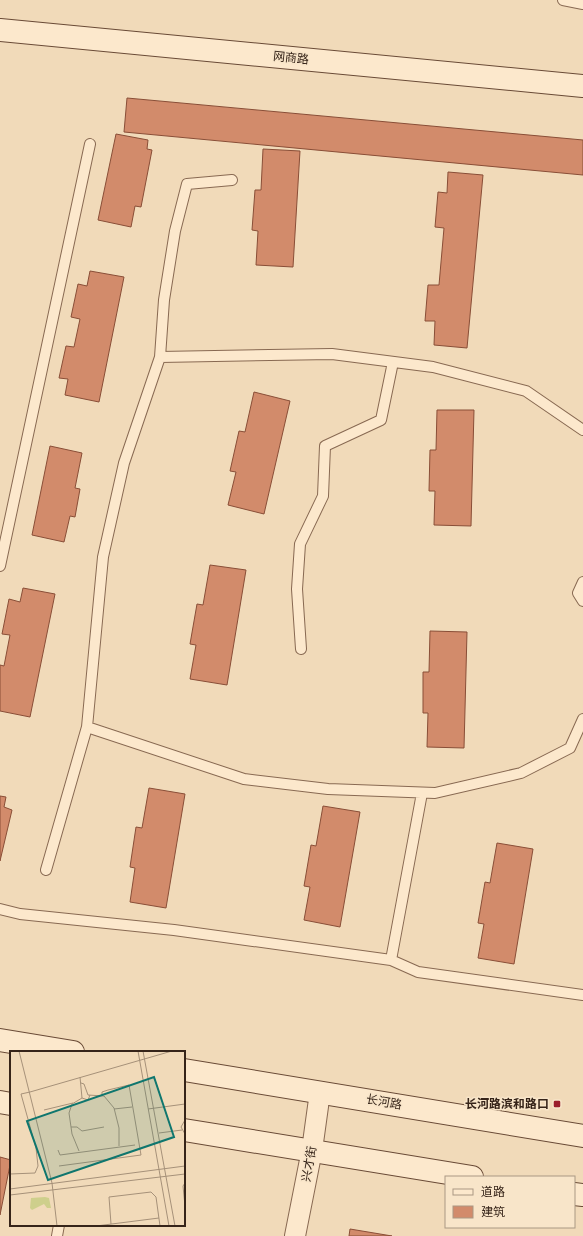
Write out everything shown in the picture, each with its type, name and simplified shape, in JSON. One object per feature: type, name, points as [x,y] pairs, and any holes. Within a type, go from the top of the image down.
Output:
[{"type":"main road","name":"网商路","points":[[0,30],[583,86]]},
{"type":"main road","points":[[0,1040],[67,1051]]},
{"type":"main road","name":"长河路","points":[[185,1070],[583,1136]]},
{"type":"main road","points":[[0,1102],[10,1104]]},
{"type":"main road","points":[[185,1130],[466,1176]]},
{"type":"street","name":"兴才街","points":[[295,1236],[312,1150],[320,1092]]},
{"type":"lane","points":[[563,0],[583,4]]},
{"type":"lane","points":[[0,566],[90,144]]},
{"type":"lane","points":[[46,870],[87,727],[103,557],[124,463],[160,357],[164,300],[175,231],[187,184],[232,180]]},
{"type":"lane","points":[[160,357],[332,354],[433,367],[526,391],[583,430]]},
{"type":"lane","points":[[301,649],[297,589],[300,544],[323,496],[325,446],[381,420],[393,362]]},
{"type":"lane","points":[[583,582],[578,593],[583,601]]},
{"type":"lane","points":[[87,727],[244,779],[328,789],[435,793],[521,773],[570,748],[580,734],[583,719]]},
{"type":"lane","points":[[391,960],[422,792]]},
{"type":"lane","points":[[0,909],[20,914],[174,930],[391,960],[418,972],[583,995]]},
{"type":"lane","points":[[57,1236],[59,1226]]},
{"type":"building","points":[[127,98],[583,140],[583,175],[124,132]]},
{"type":"building","points":[[116,134],[148,140],[147,149],[152,150],[141,207],[135,206],[131,227],[98,220]]},
{"type":"building","points":[[263,149],[300,151],[293,267],[256,265],[258,231],[252,230],[255,190],[261,190]]},
{"type":"building","points":[[448,172],[483,175],[467,348],[434,345],[435,321],[425,321],[428,285],[439,285],[444,228],[435,227],[438,192],[447,193]]},
{"type":"building","points":[[90,271],[124,277],[99,402],[65,395],[68,379],[59,378],[66,346],[74,347],[80,319],[71,317],[78,284],[87,286]]},
{"type":"building","points":[[254,392],[290,401],[264,514],[228,505],[236,472],[230,471],[239,431],[245,432]]},
{"type":"building","points":[[437,410],[474,410],[471,526],[434,525],[435,491],[429,491],[430,450],[436,450]]},
{"type":"building","points":[[50,446],[82,453],[75,488],[80,489],[75,517],[70,516],[64,542],[32,535]]},
{"type":"building","points":[[210,565],[246,570],[227,685],[190,679],[196,645],[190,644],[197,604],[203,605]]},
{"type":"building","points":[[23,588],[55,594],[30,717],[0,711],[0,665],[4,666],[10,635],[2,634],[9,599],[20,602]]},
{"type":"building","points":[[430,631],[467,632],[464,748],[427,747],[428,713],[423,713],[423,672],[429,672]]},
{"type":"building","points":[[149,788],[185,794],[166,908],[130,902],[135,868],[130,867],[136,827],[142,828]]},
{"type":"building","points":[[0,796],[6,797],[4,807],[12,810],[0,861]]},
{"type":"building","points":[[323,806],[360,812],[340,927],[304,920],[310,887],[304,886],[311,845],[316,846]]},
{"type":"building","points":[[497,843],[533,849],[514,964],[478,958],[484,924],[478,923],[485,882],[490,883]]},
{"type":"building","points":[[0,1157],[10,1160],[10,1165],[0,1215]]},
{"type":"building","points":[[350,1229],[392,1236],[349,1236]]},
{"type":"place","name":"长河路滨和路口","points":[[557,1104]]}]
